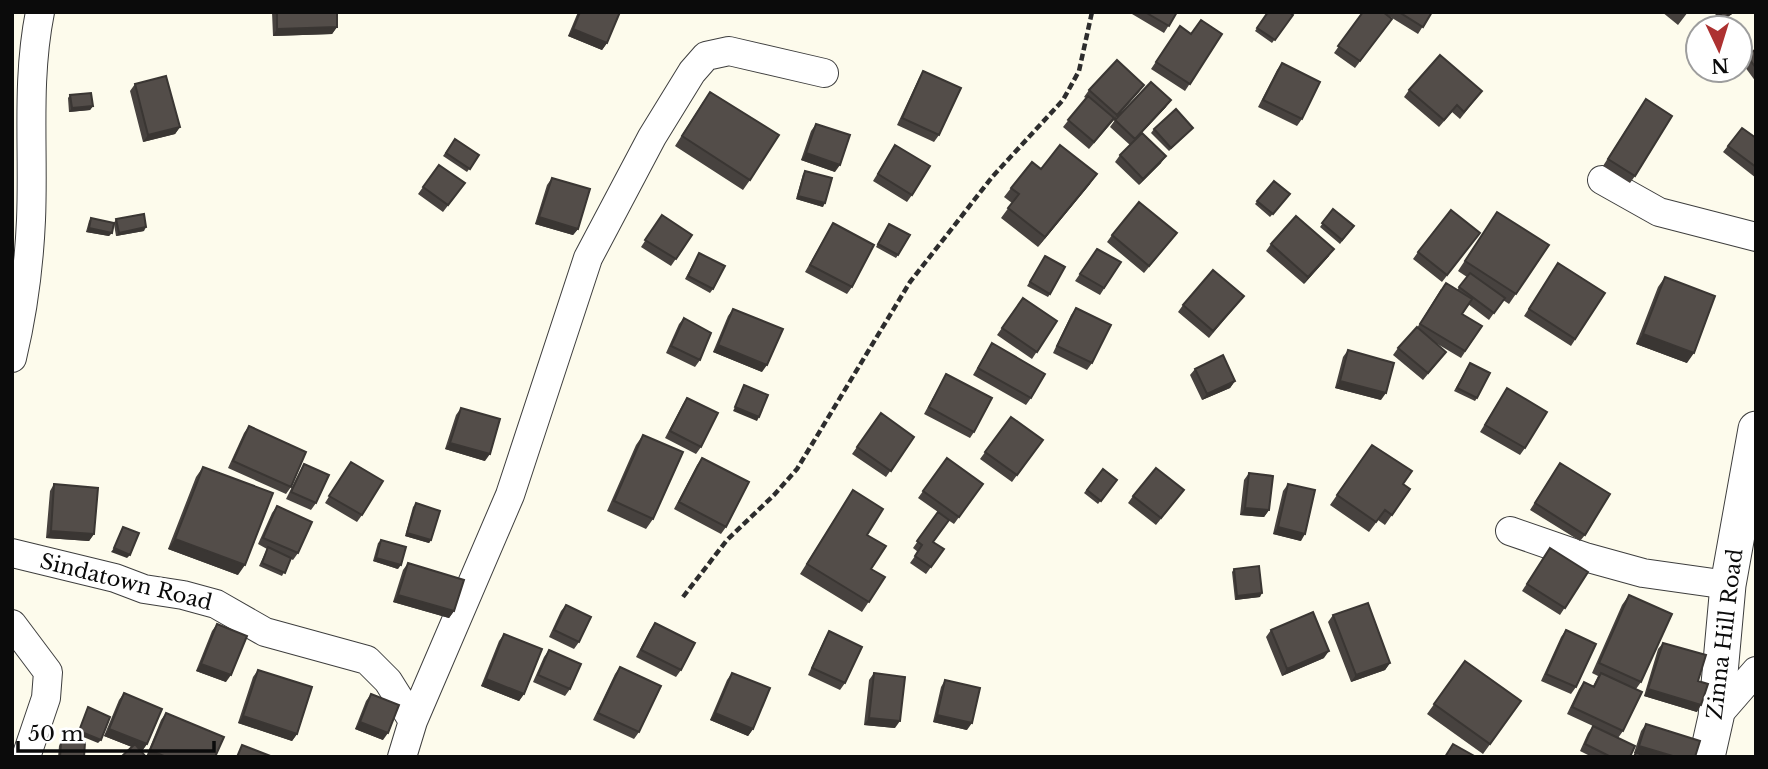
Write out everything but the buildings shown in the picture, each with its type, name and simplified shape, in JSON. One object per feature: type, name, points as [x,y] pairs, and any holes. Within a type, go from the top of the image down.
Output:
[{"type":"street","points":[[12,358],[25,290],[31,219],[30,112],[35,39],[40,12]]},
{"type":"street","points":[[402,757],[413,721],[510,495],[589,258],[652,136],[692,72],[706,56],[729,51],[824,73]]},
{"type":"street","points":[[1602,180],[1659,212],[1756,237]]},
{"type":"street","name":"Zinna Hill Road","points":[[1707,757],[1716,717],[1728,585],[1756,429]]},
{"type":"street","points":[[1510,531],[1585,557],[1643,573],[1728,585]]},
{"type":"street","name":"Sindatown Road","points":[[12,553],[116,578],[144,589],[216,604],[265,632],[367,660],[388,681],[413,721]]},
{"type":"street","points":[[12,624],[48,672],[46,698],[26,757]]},
{"type":"street","points":[[1716,717],[1756,671]]},
{"type":"path","points":[[683,597],[727,540],[797,469],[910,282],[993,176],[1063,100],[1079,71],[1092,12]]}]
